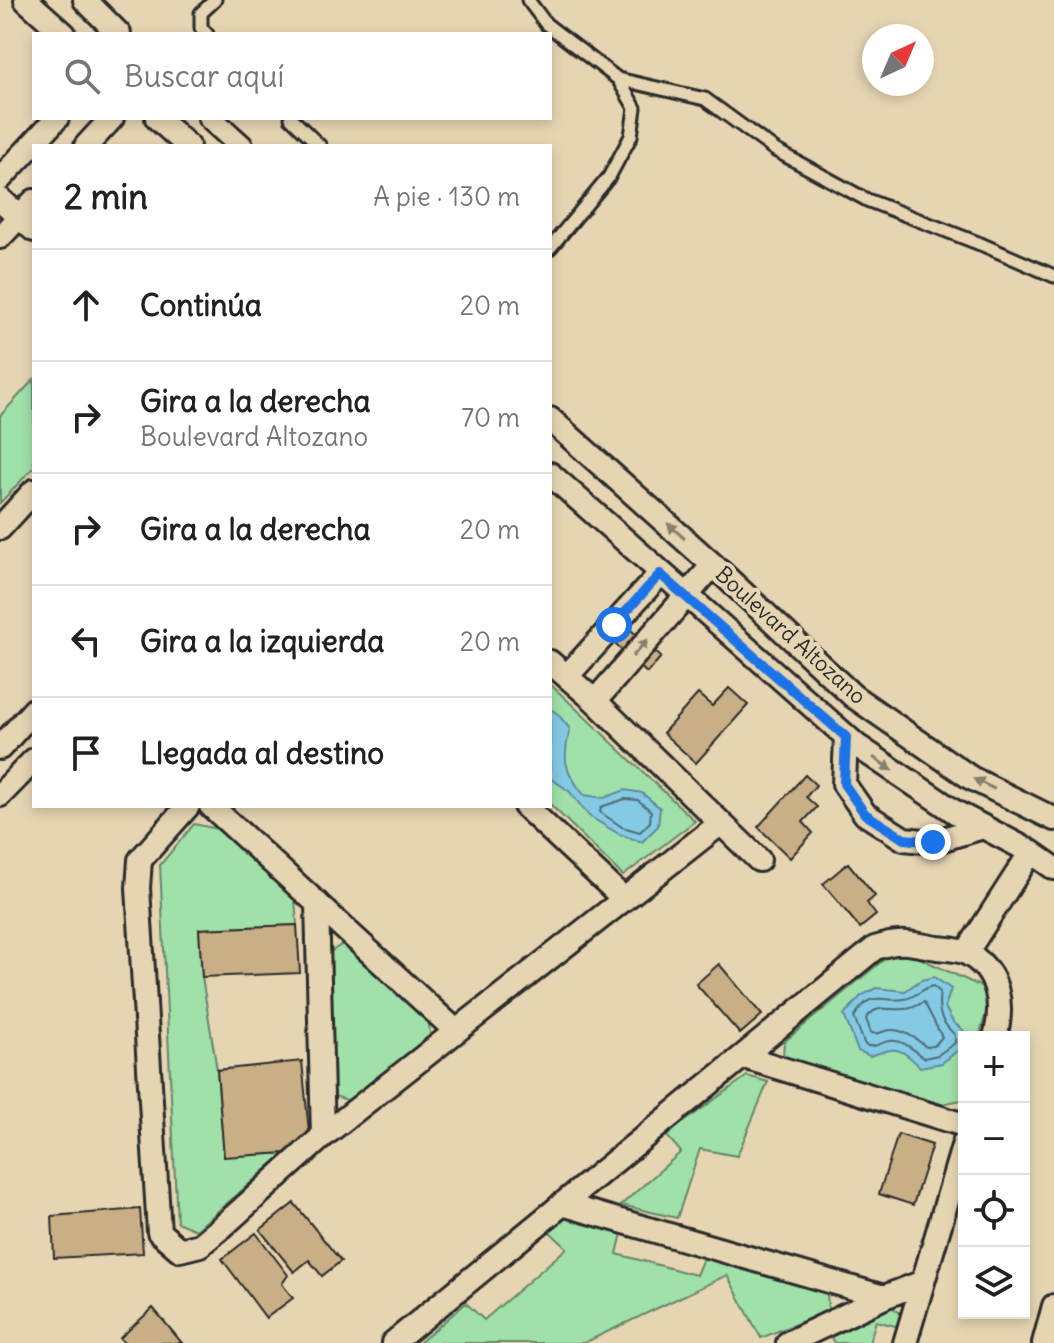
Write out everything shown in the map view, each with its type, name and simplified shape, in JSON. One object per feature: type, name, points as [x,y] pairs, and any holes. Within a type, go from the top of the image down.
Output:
[{"type":"street","points":[[26,0],[62,32]]},
{"type":"street","points":[[85,0],[117,32]]},
{"type":"street","points":[[33,144],[55,120]]},
{"type":"street","points":[[88,144],[110,120]]},
{"type":"street","points":[[159,120],[186,144]]},
{"type":"street","points":[[212,120],[239,144]]},
{"type":"street","points":[[0,179],[32,145]]},
{"type":"street","points":[[0,199],[29,216],[0,237]]},
{"type":"street","name":"Boulevard Altozano","points":[[552,421],[853,696],[971,778],[1054,819]]},
{"type":"street","name":"Boulevard Altozano","points":[[552,476],[846,737],[905,780],[1054,868]]},
{"type":"street","points":[[0,528],[32,493]]},
{"type":"street","points":[[595,701],[713,565]]},
{"type":"street","points":[[660,574],[558,669],[759,860]]},
{"type":"street","points":[[0,748],[32,712]]},
{"type":"street","points":[[846,737],[844,784],[865,814],[904,839],[933,842],[983,827]]},
{"type":"street","points":[[0,795],[32,762]]},
{"type":"street","points":[[186,808],[140,860],[138,888],[159,1232],[180,1250],[200,1245],[323,1136],[721,823]]},
{"type":"street","points":[[213,808],[456,1031]]},
{"type":"street","points":[[527,808],[624,899]]},
{"type":"street","points":[[966,953],[1031,852]]},
{"type":"street","points":[[317,903],[323,1136]]},
{"type":"street","points":[[393,1343],[875,948],[897,941],[966,953],[989,971],[999,996],[997,1031]]},
{"type":"street","points":[[744,1057],[958,1123]]},
{"type":"street","points":[[905,1343],[958,1163]]},
{"type":"street","points":[[562,1204],[884,1297]]},
{"type":"street","points":[[788,1343],[923,1282]]},
{"type":"street","points":[[1044,1343],[1054,1306]]},
{"type":"lane","points":[[205,32],[201,28],[201,13],[215,0]]},
{"type":"lane","points":[[528,0],[546,24],[618,79],[635,108],[631,136],[609,177],[552,246]]},
{"type":"lane","points":[[618,79],[705,99],[775,150],[867,200],[1054,276]]},
{"type":"lane","points":[[293,120],[318,144]]},
{"type":"green space","points":[[32,381],[32,469],[0,503],[0,416]]},
{"type":"green space","points":[[552,686],[695,821],[623,876],[552,806]]},
{"type":"green space","points":[[194,824],[227,831],[295,900],[297,925],[199,929],[202,977],[217,1070],[224,1156],[285,1153],[196,1230],[177,1222],[160,865]]},
{"type":"green space","points":[[346,942],[429,1021],[430,1037],[350,1101],[334,1096],[330,952]]},
{"type":"green space","points":[[913,955],[982,987],[989,1003],[981,1031],[958,1031],[958,1101],[941,1104],[783,1057],[784,1042],[888,956]]},
{"type":"green space","points":[[747,1076],[768,1082],[737,1156],[700,1149],[677,1218],[621,1205],[681,1152],[666,1135]]},
{"type":"green space","points":[[571,1215],[622,1233],[617,1254],[696,1275],[704,1256],[827,1291],[828,1311],[761,1338],[727,1275],[584,1343],[419,1343],[466,1303],[484,1320],[567,1248],[549,1231]]},
{"type":"green space","points":[[892,1307],[903,1315],[899,1327],[876,1321],[869,1343],[834,1343],[831,1337]]},
{"type":"water","points":[[552,710],[570,729],[566,764],[584,795],[604,798],[625,790],[642,793],[660,808],[658,826],[642,842],[619,834],[589,816],[569,791],[552,779]]},
{"type":"water","points":[[934,977],[951,989],[945,1007],[953,1022],[964,1031],[958,1031],[958,1050],[942,1063],[920,1067],[898,1050],[870,1056],[858,1051],[844,1015],[861,996],[876,988],[905,991],[921,980]]},
{"type":"building","points":[[611,612],[661,657],[647,673],[597,628]]},
{"type":"building","points":[[729,688],[748,705],[696,763],[663,733],[698,694],[712,706]]},
{"type":"building","points":[[805,775],[816,785],[806,797],[817,807],[803,822],[813,833],[790,858],[758,827]]},
{"type":"building","points":[[848,863],[875,896],[867,903],[876,915],[860,928],[823,884]]},
{"type":"building","points":[[297,925],[300,973],[202,977],[199,929]]},
{"type":"building","points":[[719,964],[762,1015],[740,1034],[696,984]]},
{"type":"building","points":[[302,1061],[309,1132],[285,1153],[224,1157],[217,1070]]},
{"type":"building","points":[[898,1134],[932,1145],[913,1205],[879,1194]]},
{"type":"building","points":[[294,1203],[341,1261],[322,1276],[309,1260],[294,1272],[260,1230]]},
{"type":"building","points":[[140,1209],[143,1253],[54,1258],[52,1216]]},
{"type":"building","points":[[256,1233],[288,1275],[282,1284],[293,1298],[266,1318],[222,1259]]},
{"type":"building","points":[[153,1308],[182,1343],[124,1343],[120,1338]]},
{"type":"route","points":[[614,625],[660,574],[846,737],[844,784],[865,814],[904,839],[933,842]]}]
